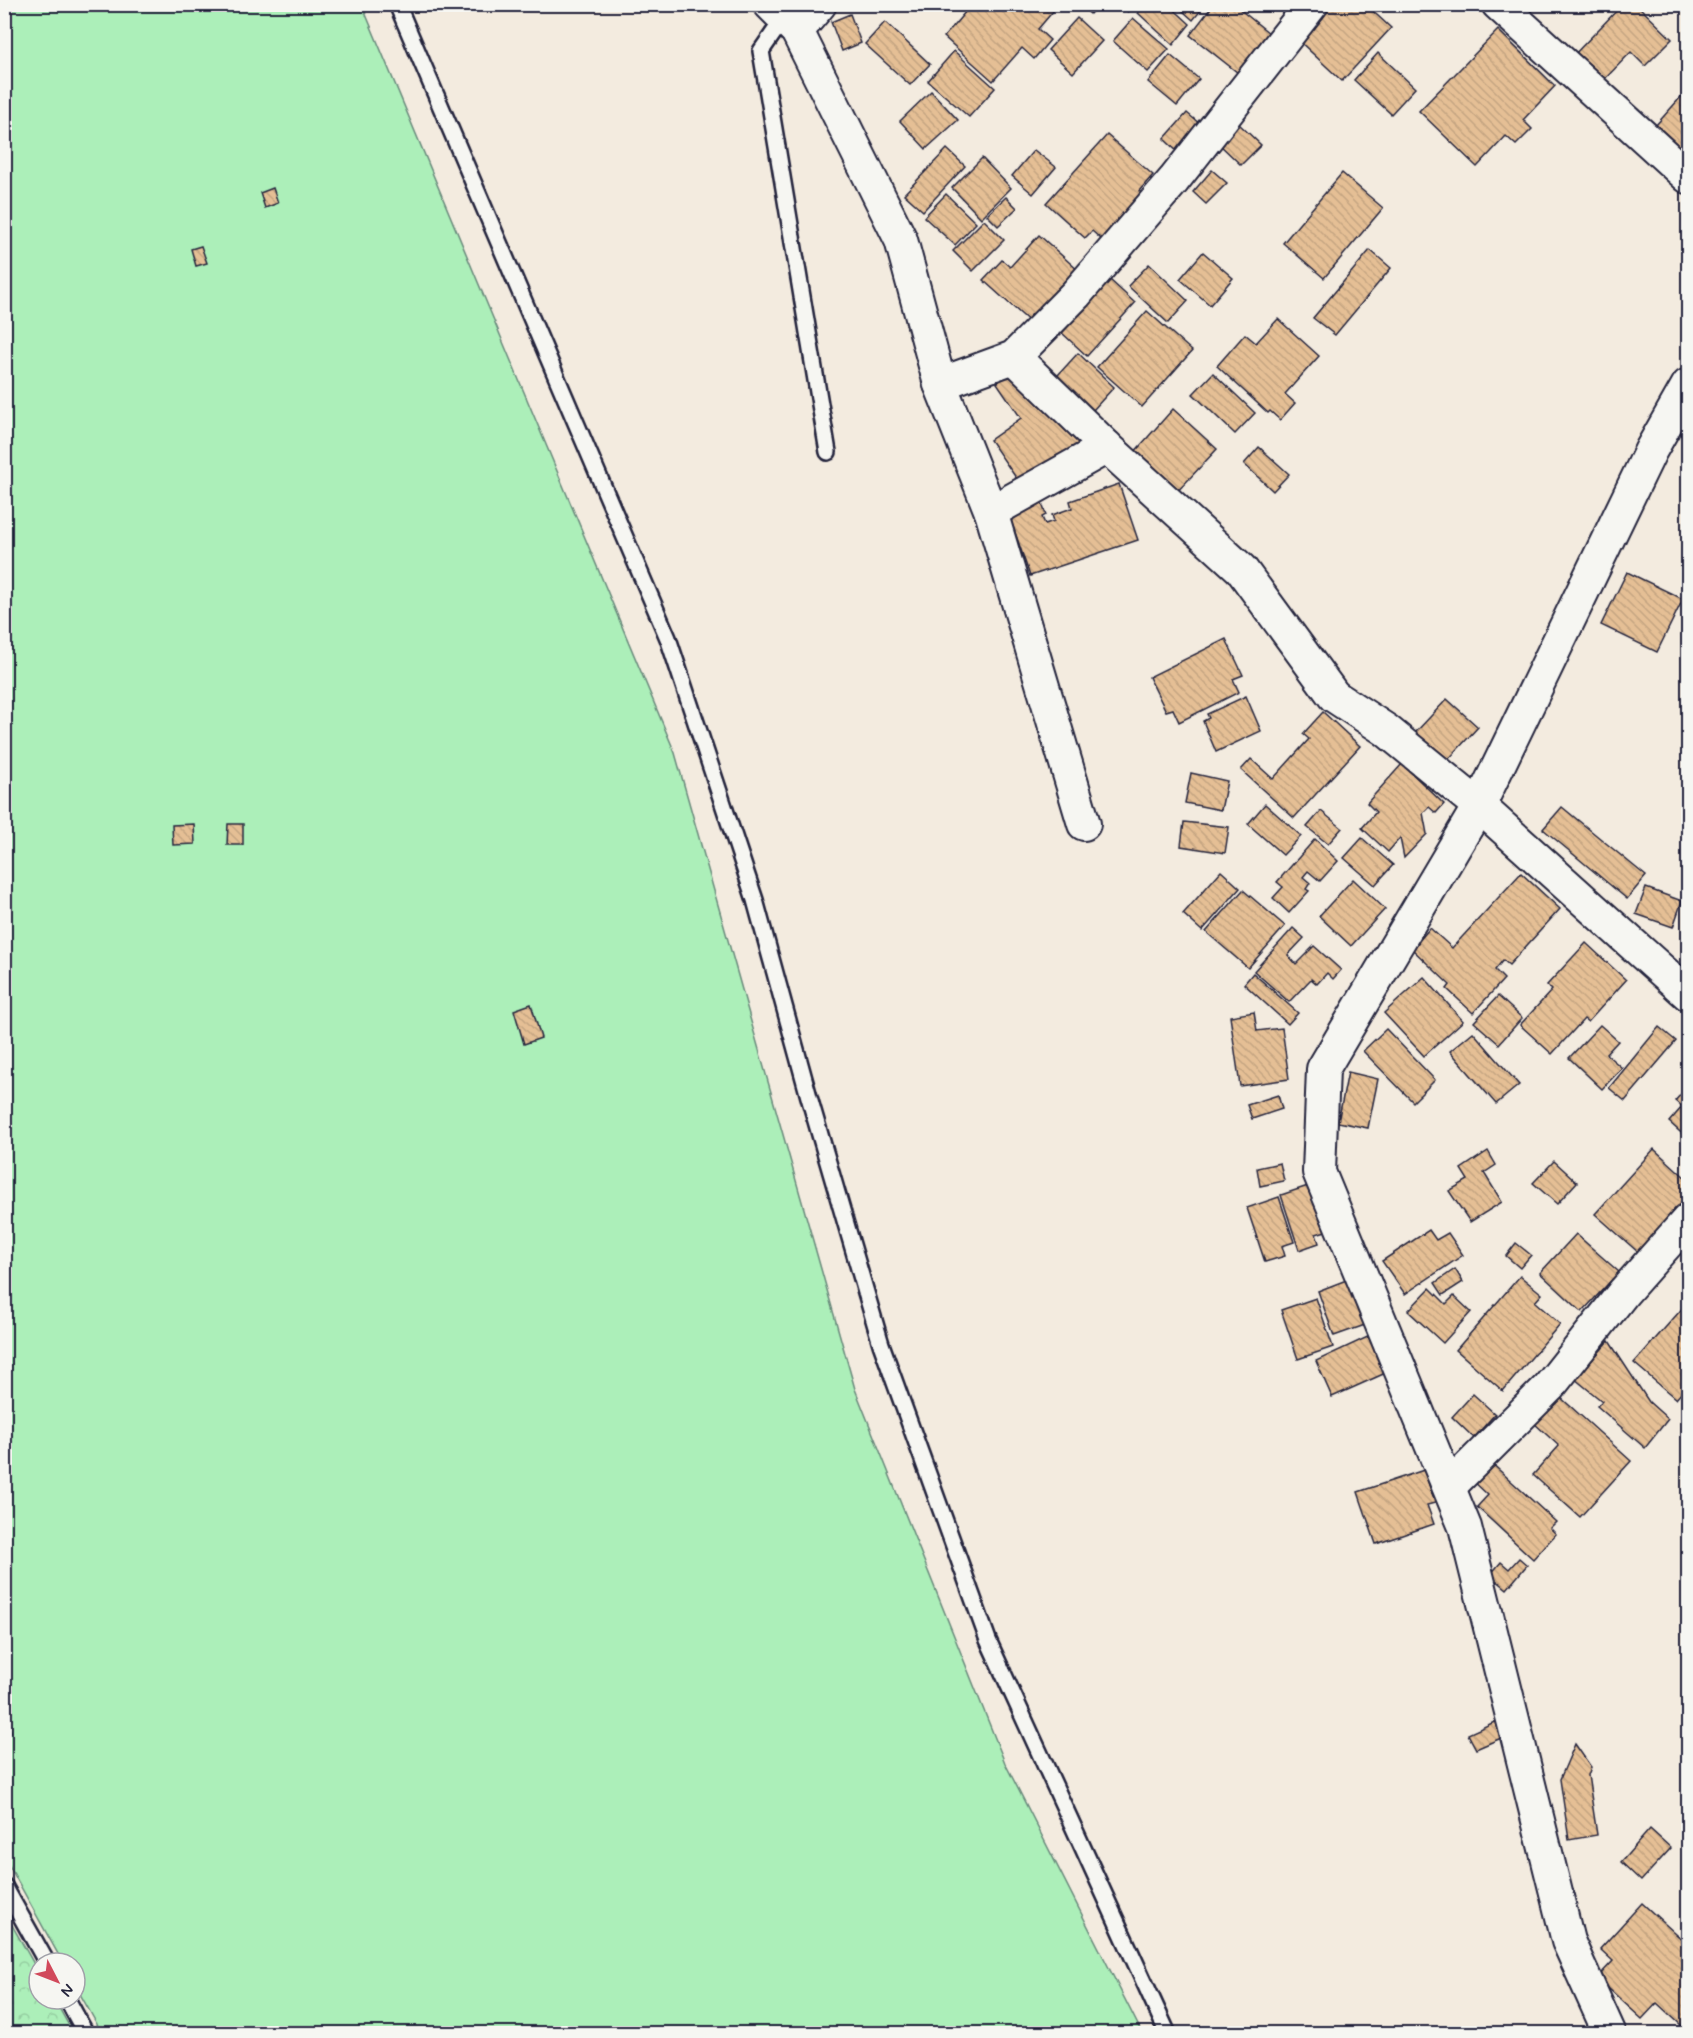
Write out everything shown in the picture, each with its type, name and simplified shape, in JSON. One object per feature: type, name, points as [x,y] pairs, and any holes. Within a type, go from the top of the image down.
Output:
[{"type":"street","points":[[820,4],[784,18],[901,240],[940,384],[991,512],[1084,824]]},
{"type":"street","points":[[940,384],[1014,357],[1076,294],[1174,180],[1312,4]]},
{"type":"street","points":[[1498,4],[1689,177]]},
{"type":"street","points":[[1014,357],[1107,447],[1241,568],[1334,696],[1386,730],[1479,806],[1689,994]]},
{"type":"street","points":[[1610,2034],[1568,1941],[1465,1527],[1319,1172],[1323,1069],[1479,806],[1651,450],[1689,385]]},
{"type":"street","points":[[991,512],[1107,447]]},
{"type":"street","points":[[1449,1487],[1549,1387],[1624,1292],[1689,1220]]},
{"type":"lane","points":[[397,4],[668,638],[755,900],[809,1097],[881,1344],[988,1640],[1168,2034]]},
{"type":"lane","points":[[784,18],[761,51],[828,452]]},
{"type":"lane","points":[[4,1886],[40,1951]]},
{"type":"lane","points":[[74,2011],[86,2034]]},
{"type":"green space","points":[[5,5],[362,5],[675,753],[855,1389],[1005,1763],[1142,2033],[102,2033],[87,2006],[87,1951],[56,1951],[5,1858]]},
{"type":"green space","points":[[4,1911],[27,1952],[27,2011],[61,2011],[73,2033],[5,2033]]},
{"type":"building","points":[[972,4],[1050,4],[1055,9],[1038,29],[1050,40],[1034,59],[1022,48],[993,81],[944,37]]},
{"type":"building","points":[[1079,4],[1098,4],[1090,14]]},
{"type":"building","points":[[1120,4],[1135,4],[1128,12]]},
{"type":"building","points":[[1145,4],[1168,4],[1190,24],[1173,45],[1138,13]]},
{"type":"building","points":[[1175,4],[1206,4],[1193,20]]},
{"type":"building","points":[[1214,4],[1233,4],[1274,37],[1242,76],[1190,35]]},
{"type":"building","points":[[1328,4],[1365,4],[1391,28],[1342,81],[1297,39]]},
{"type":"building","points":[[1623,4],[1636,4],[1672,39],[1645,66],[1631,52],[1599,85],[1571,58]]},
{"type":"building","points":[[850,14],[861,43],[842,51],[831,22]]},
{"type":"building","points":[[1077,18],[1102,41],[1073,73],[1048,50]]},
{"type":"building","points":[[1133,18],[1169,49],[1148,72],[1113,41]]},
{"type":"building","points":[[885,22],[930,64],[910,85],[865,44]]},
{"type":"building","points":[[1498,30],[1555,86],[1523,120],[1532,129],[1516,145],[1506,136],[1477,167],[1419,111]]},
{"type":"building","points":[[954,51],[995,88],[969,117],[928,81]]},
{"type":"building","points":[[1378,53],[1415,88],[1391,114],[1354,80]]},
{"type":"building","points":[[1170,55],[1199,79],[1177,106],[1148,82]]},
{"type":"building","points":[[1688,89],[1688,155],[1656,125]]},
{"type":"building","points":[[931,91],[958,120],[926,149],[900,121]]},
{"type":"building","points":[[1187,113],[1207,130],[1183,157],[1164,139]]},
{"type":"building","points":[[1238,123],[1261,145],[1241,165],[1218,143]]},
{"type":"building","points":[[1107,135],[1153,175],[1139,191],[1150,199],[1109,246],[1092,231],[1085,238],[1046,203]]},
{"type":"building","points":[[947,149],[965,166],[923,211],[904,194]]},
{"type":"building","points":[[1034,150],[1056,167],[1033,194],[1012,176]]},
{"type":"building","points":[[982,158],[1011,188],[981,218],[952,188]]},
{"type":"building","points":[[1212,170],[1227,183],[1206,204],[1193,192]]},
{"type":"building","points":[[1342,173],[1383,208],[1324,278],[1283,243]]},
{"type":"building","points":[[273,188],[278,203],[265,208],[260,193]]},
{"type":"building","points":[[946,194],[976,223],[955,245],[924,217]]},
{"type":"building","points":[[1006,197],[1017,208],[998,226],[987,215]]},
{"type":"building","points":[[984,220],[1004,240],[973,271],[953,251]]},
{"type":"building","points":[[1039,235],[1080,272],[1032,324],[983,280],[1002,260],[1010,267]]},
{"type":"building","points":[[201,246],[207,263],[196,266],[191,249]]},
{"type":"building","points":[[1370,250],[1391,268],[1335,335],[1313,318]]},
{"type":"building","points":[[1203,252],[1233,278],[1210,305],[1180,279]]},
{"type":"building","points":[[1149,264],[1188,301],[1168,323],[1128,286]]},
{"type":"building","points":[[1110,280],[1135,303],[1087,356],[1062,333]]},
{"type":"building","points":[[1147,311],[1192,351],[1142,407],[1097,367]]},
{"type":"building","points":[[1278,319],[1319,356],[1285,394],[1295,403],[1280,420],[1270,411],[1268,413],[1217,366],[1245,334],[1256,343]]},
{"type":"building","points":[[1078,353],[1114,387],[1084,420],[1048,386]]},
{"type":"building","points":[[1021,365],[1084,445],[1023,488],[990,440],[1021,418],[997,383]]},
{"type":"building","points":[[1213,373],[1255,413],[1235,434],[1193,394]]},
{"type":"building","points":[[1173,409],[1217,449],[1175,494],[1132,455]]},
{"type":"building","points":[[1259,447],[1289,474],[1273,491],[1244,464]]},
{"type":"building","points":[[1119,484],[1138,540],[1030,576],[1008,512],[1041,501],[1046,515],[1042,517],[1045,524],[1054,521],[1052,515],[1072,508],[1070,501]]},
{"type":"building","points":[[1627,572],[1683,599],[1657,652],[1601,625]]},
{"type":"building","points":[[1226,639],[1243,675],[1233,679],[1239,692],[1179,722],[1173,709],[1166,711],[1149,677]]},
{"type":"building","points":[[1246,696],[1261,731],[1216,752],[1203,721],[1209,718],[1207,714]]},
{"type":"building","points":[[1447,699],[1478,727],[1446,762],[1415,733]]},
{"type":"building","points":[[1323,712],[1360,746],[1294,818],[1241,770],[1251,759],[1273,779],[1309,739],[1303,734]]},
{"type":"building","points":[[1402,764],[1444,804],[1436,813],[1429,807],[1423,813],[1427,834],[1404,858],[1400,838],[1388,852],[1362,828],[1376,812],[1367,803]]},
{"type":"building","points":[[1191,773],[1227,781],[1221,810],[1185,803]]},
{"type":"building","points":[[1265,804],[1301,836],[1283,855],[1248,824]]},
{"type":"building","points":[[1562,807],[1646,876],[1627,899],[1543,829]]},
{"type":"building","points":[[1321,811],[1342,828],[1328,844],[1307,827]]},
{"type":"building","points":[[1184,822],[1229,827],[1225,853],[1181,846]]},
{"type":"building","points":[[194,824],[195,844],[173,845],[172,825]]},
{"type":"building","points":[[228,824],[243,824],[243,845],[227,845]]},
{"type":"building","points":[[1362,838],[1393,865],[1375,885],[1344,858]]},
{"type":"building","points":[[1315,839],[1338,861],[1320,881],[1308,871],[1303,877],[1310,883],[1306,889],[1309,891],[1289,913],[1273,898],[1283,887],[1277,882]]},
{"type":"building","points":[[1221,871],[1240,888],[1202,931],[1183,914]]},
{"type":"building","points":[[1521,873],[1560,909],[1509,965],[1503,960],[1495,970],[1504,979],[1473,1013],[1447,989],[1450,985],[1412,949],[1430,928],[1452,948]]},
{"type":"building","points":[[1353,879],[1385,909],[1351,946],[1319,916]]},
{"type":"building","points":[[1646,888],[1682,901],[1673,927],[1636,914]]},
{"type":"building","points":[[1243,890],[1285,926],[1248,968],[1206,932]]},
{"type":"building","points":[[1293,928],[1304,938],[1288,955],[1296,964],[1314,946],[1341,970],[1333,979],[1327,973],[1317,984],[1311,979],[1289,1002],[1254,971]]},
{"type":"building","points":[[1586,943],[1626,980],[1588,1022],[1584,1019],[1552,1054],[1520,1025],[1552,990],[1547,985]]},
{"type":"building","points":[[1253,973],[1298,1013],[1288,1024],[1244,984]]},
{"type":"building","points":[[1424,977],[1463,1021],[1424,1056],[1384,1013]]},
{"type":"building","points":[[1498,996],[1522,1018],[1499,1044],[1474,1022]]},
{"type":"building","points":[[531,1004],[541,1038],[524,1044],[514,1010]]},
{"type":"building","points":[[1254,1012],[1257,1031],[1282,1028],[1289,1079],[1240,1086],[1230,1016]]},
{"type":"building","points":[[1600,1025],[1618,1041],[1606,1054],[1622,1068],[1602,1089],[1569,1058]]},
{"type":"building","points":[[1659,1027],[1676,1041],[1625,1101],[1609,1088]]},
{"type":"building","points":[[1386,1029],[1435,1080],[1413,1102],[1363,1051]]},
{"type":"building","points":[[1473,1032],[1519,1085],[1496,1104],[1450,1051]]},
{"type":"building","points":[[1348,1072],[1378,1079],[1368,1128],[1338,1122]]},
{"type":"building","points":[[1688,1086],[1688,1139],[1669,1122],[1682,1107],[1675,1101]]},
{"type":"building","points":[[1278,1095],[1282,1109],[1252,1119],[1247,1105]]},
{"type":"building","points":[[1654,1149],[1688,1180],[1688,1198],[1639,1253],[1595,1214]]},
{"type":"building","points":[[1488,1151],[1496,1165],[1484,1173],[1502,1202],[1470,1222],[1449,1191],[1468,1180],[1461,1169]]},
{"type":"building","points":[[1554,1161],[1577,1182],[1557,1204],[1533,1183]]},
{"type":"building","points":[[1280,1163],[1284,1181],[1260,1186],[1257,1168]]},
{"type":"building","points":[[1314,1184],[1329,1230],[1316,1234],[1319,1243],[1299,1250],[1281,1195]]},
{"type":"building","points":[[1279,1197],[1294,1242],[1282,1246],[1285,1256],[1265,1262],[1247,1208]]},
{"type":"building","points":[[1429,1230],[1436,1240],[1448,1233],[1463,1255],[1405,1294],[1382,1261]]},
{"type":"building","points":[[1576,1234],[1619,1272],[1582,1312],[1540,1273]]},
{"type":"building","points":[[1516,1243],[1531,1255],[1520,1268],[1506,1256]]},
{"type":"building","points":[[1455,1269],[1463,1282],[1443,1295],[1435,1283]]},
{"type":"building","points":[[1520,1276],[1542,1294],[1535,1302],[1560,1324],[1503,1391],[1456,1350]]},
{"type":"building","points":[[1349,1279],[1365,1325],[1334,1336],[1318,1291]]},
{"type":"building","points":[[1430,1288],[1446,1304],[1454,1296],[1471,1312],[1443,1343],[1408,1311]]},
{"type":"building","points":[[1316,1298],[1333,1347],[1298,1359],[1281,1310]]},
{"type":"building","points":[[1688,1302],[1688,1385],[1676,1399],[1634,1363]]},
{"type":"building","points":[[1374,1334],[1390,1371],[1332,1397],[1316,1361]]},
{"type":"building","points":[[1609,1341],[1649,1402],[1668,1419],[1645,1448],[1597,1406],[1602,1401],[1575,1379]]},
{"type":"building","points":[[1473,1394],[1495,1414],[1474,1438],[1452,1417]]},
{"type":"building","points":[[1559,1396],[1631,1461],[1580,1517],[1533,1475],[1559,1446],[1534,1423]]},
{"type":"building","points":[[1488,1460],[1556,1522],[1550,1528],[1556,1534],[1533,1559],[1477,1507],[1488,1495],[1471,1479]]},
{"type":"building","points":[[1424,1470],[1435,1503],[1427,1505],[1434,1524],[1376,1544],[1358,1492]]},
{"type":"building","points":[[1519,1558],[1527,1565],[1507,1589],[1490,1575],[1501,1562],[1509,1569]]},
{"type":"building","points":[[7,1713],[11,1732],[4,1734],[4,1714]]},
{"type":"building","points":[[1501,1719],[1508,1735],[1476,1749],[1468,1734]]},
{"type":"building","points":[[1575,1744],[1591,1767],[1588,1775],[1597,1835],[1569,1840],[1560,1779]]},
{"type":"building","points":[[1650,1829],[1671,1848],[1641,1881],[1621,1862]]},
{"type":"building","points":[[1642,1903],[1688,1945],[1688,2034],[1675,2034],[1682,2026],[1657,2003],[1642,2019],[1597,1978],[1613,1961],[1600,1949]]}]
